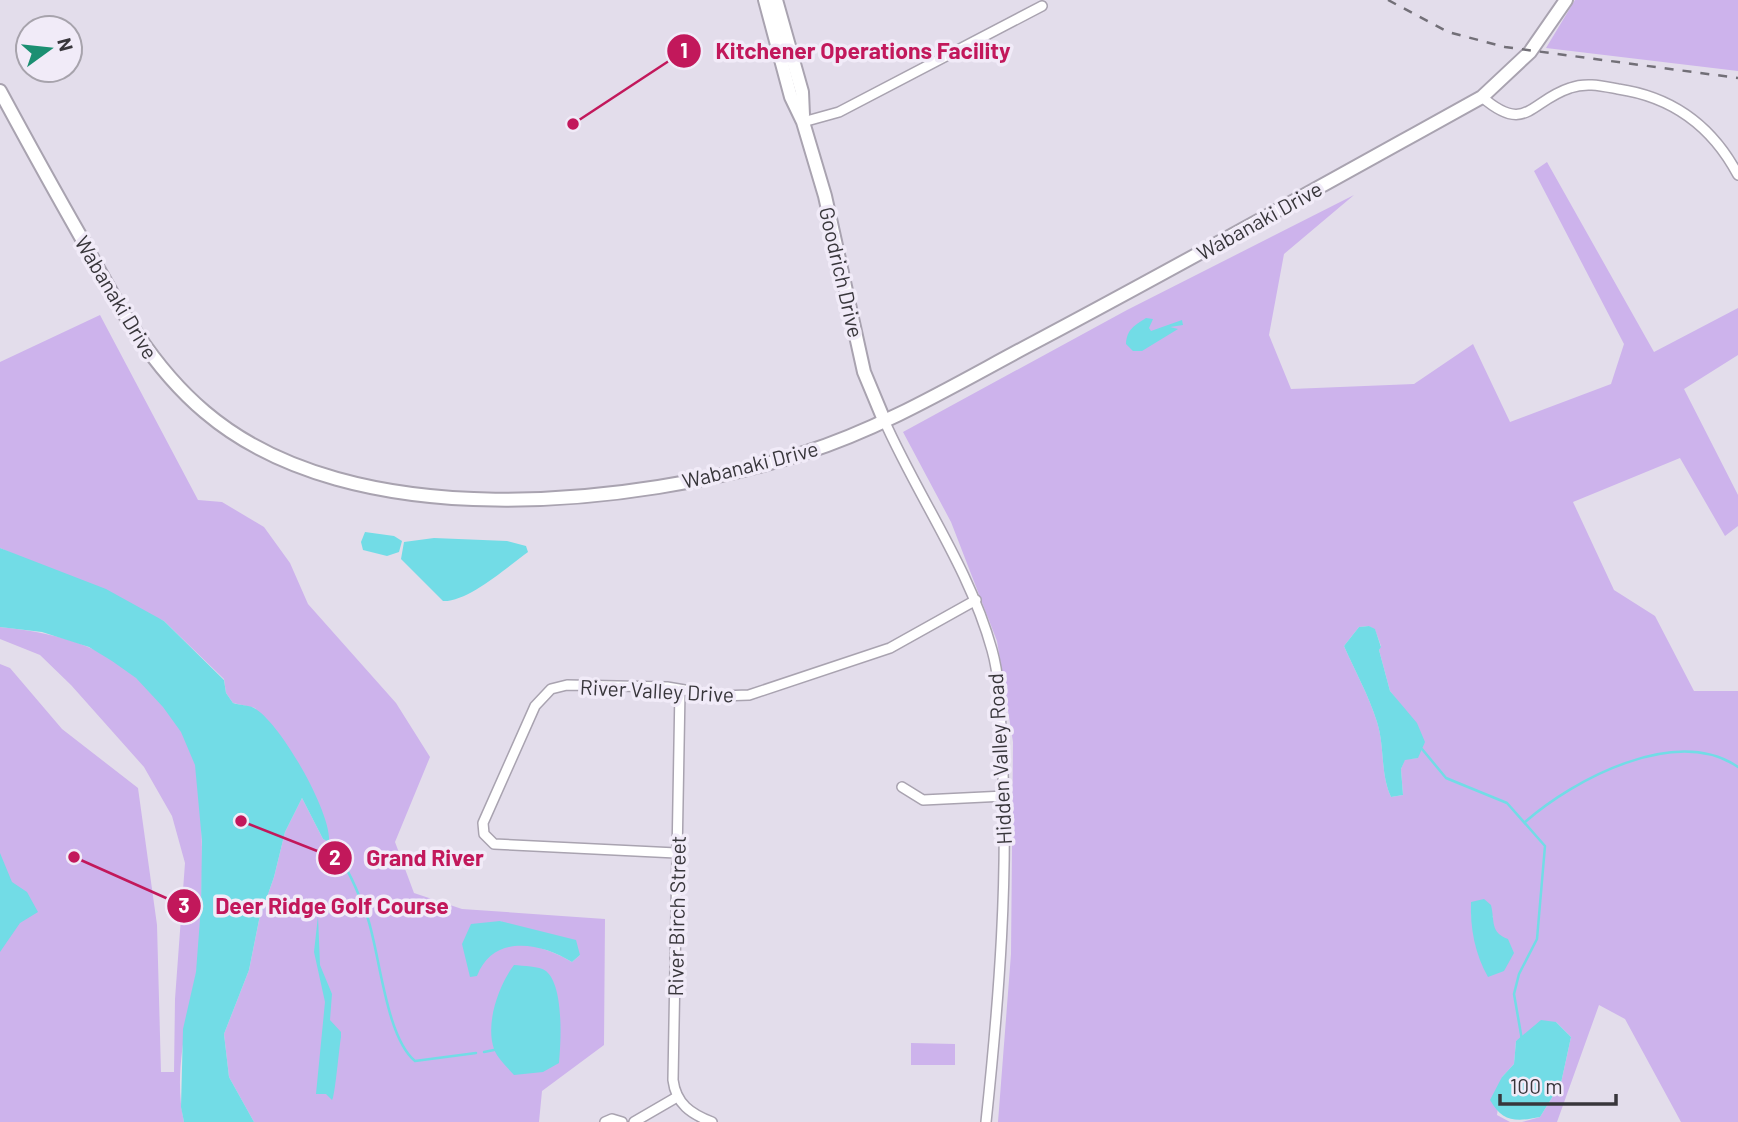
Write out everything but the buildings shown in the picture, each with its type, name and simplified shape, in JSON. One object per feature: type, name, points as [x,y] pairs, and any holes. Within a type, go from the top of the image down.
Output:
[{"type":"street","name":"Goodrich Drive","points":[[765,0],[791,97],[803,122],[825,196],[864,372],[884,421]]},
{"type":"street","name":"Goodrich Drive","points":[[776,0],[802,92],[803,122]]},
{"type":"street","name":"Wabanaki Drive","points":[[0,91],[131,327],[158,366],[203,411],[240,440],[299,469],[378,490],[456,497],[530,498],[629,491],[739,470],[806,452],[884,421],[1093,311],[1482,97],[1530,52],[1566,0]]},
{"type":"street","points":[[803,122],[839,112],[1042,6]]},
{"type":"street","points":[[1482,97],[1499,112],[1518,115],[1530,113],[1569,88],[1590,84],[1642,92],[1668,103],[1702,124],[1725,151],[1738,175]]},
{"type":"street","name":"Hidden Valley Road","points":[[884,421],[949,541],[976,600],[993,653],[999,692],[1004,796],[1003,893],[986,1122]]},
{"type":"street","name":"River Valley Drive","points":[[676,853],[494,844],[484,834],[483,823],[535,705],[551,689],[567,685],[680,690],[720,696],[749,695],[890,648],[976,600]]},
{"type":"street","name":"River Birch Street","points":[[677,1097],[673,1080],[680,690]]},
{"type":"street","points":[[902,787],[923,800],[1004,796]]},
{"type":"street","points":[[634,1122],[677,1097],[692,1112],[712,1122]]},
{"type":"street","points":[[605,1122],[622,1122]]},
{"type":"shaded area","points":[[1575,0],[1738,0],[1738,71],[1546,48]]},
{"type":"shaded area","points":[[1547,162],[1654,352],[1738,308],[1738,355],[1684,389],[1738,495],[1738,526],[1725,536],[1680,458],[1573,502],[1614,590],[1655,616],[1694,691],[1738,691],[1738,1122],[1681,1122],[1625,1019],[1599,1005],[1557,1122],[1522,1122],[1540,1117],[1561,1083],[1571,1037],[1556,1022],[1516,1041],[1514,1064],[1502,1077],[1497,1115],[1510,1122],[998,1122],[1011,954],[1013,742],[997,641],[951,522],[903,432],[1127,310],[1354,195],[1284,254],[1269,335],[1291,389],[1414,384],[1473,344],[1510,422],[1611,384],[1624,344],[1534,171]],"holes":[[[1369,626],[1375,630],[1381,646],[1379,650],[1390,691],[1401,705],[1418,758],[1405,759],[1401,769],[1403,795],[1391,797],[1385,779],[1377,722],[1344,646],[1359,627]],[[1471,913],[1493,916],[1492,927],[1498,935],[1474,932]]]},
{"type":"shaded area","points":[[100,315],[198,500],[222,502],[264,527],[290,563],[308,604],[396,703],[430,757],[395,842],[414,893],[462,909],[605,919],[604,1045],[542,1091],[539,1122],[254,1122],[229,1077],[224,1034],[249,970],[259,920],[274,877],[285,832],[302,798],[323,839],[329,841],[255,708],[233,703],[226,693],[224,679],[164,621],[0,548],[0,362]],"holes":[[[500,921],[580,955],[572,962],[546,950],[515,944],[498,948],[482,963]]]},
{"type":"shaded area","points":[[0,627],[56,636],[105,656],[139,680],[155,696],[181,730],[190,749],[196,767],[199,793],[202,873],[198,964],[185,1029],[181,1066],[184,1122],[0,1122],[0,664],[10,668],[62,729],[138,788],[157,925],[161,1072],[174,1072],[175,999],[185,863],[172,816],[144,767],[71,685],[40,655],[0,639]]},
{"type":"shaded area","points":[[911,1043],[955,1044],[955,1065],[911,1065]]},
{"type":"water","points":[[1146,318],[1153,319],[1149,328],[1151,331],[1182,320],[1183,325],[1170,327],[1178,329],[1142,351],[1133,351],[1126,344],[1128,335]]},
{"type":"water","points":[[365,532],[394,536],[402,541],[399,552],[387,556],[363,550],[361,542]]},
{"type":"water","points":[[434,538],[507,541],[526,546],[528,552],[475,590],[453,600],[443,601],[401,559],[404,542]]},
{"type":"water","points":[[0,548],[106,589],[164,621],[224,680],[226,693],[233,703],[252,707],[277,731],[302,769],[322,811],[328,828],[329,842],[323,839],[302,798],[285,832],[274,877],[259,920],[249,970],[224,1034],[229,1077],[254,1122],[184,1122],[181,1107],[183,1029],[196,972],[202,841],[195,765],[181,732],[163,707],[136,678],[89,647],[42,632],[0,627]]},
{"type":"water","points":[[1369,626],[1375,629],[1381,647],[1379,650],[1390,691],[1417,723],[1425,742],[1418,758],[1405,760],[1401,769],[1403,795],[1391,797],[1385,779],[1377,722],[1344,646],[1359,627]]},
{"type":"water","points":[[0,853],[12,882],[27,892],[38,912],[20,923],[0,952]]},
{"type":"water","points":[[1484,899],[1491,905],[1496,930],[1508,939],[1514,953],[1504,971],[1488,977],[1474,941],[1471,921],[1471,902]]},
{"type":"water","points":[[318,916],[320,965],[332,994],[330,1020],[341,1032],[332,1100],[326,1094],[316,1094],[325,1002],[314,952]]},
{"type":"water","points":[[500,921],[576,940],[580,955],[572,962],[546,950],[532,947],[506,948],[494,953],[477,976],[470,977],[462,944],[471,924]]},
{"type":"water","points":[[514,965],[543,969],[552,978],[556,989],[560,1014],[559,1063],[543,1072],[514,1075],[494,1049],[492,1016],[503,983]]},
{"type":"water","points":[[1541,1020],[1556,1022],[1571,1037],[1561,1083],[1540,1117],[1511,1119],[1500,1113],[1490,1100],[1502,1077],[1514,1064],[1516,1041]]},
{"type":"waterway","points":[[1422,749],[1446,778],[1507,803],[1545,846],[1537,939],[1519,974],[1514,994],[1522,1040]]},
{"type":"waterway","points":[[1525,822],[1570,789],[1627,763],[1656,755],[1685,752],[1713,756],[1738,767]]},
{"type":"waterway","points":[[329,842],[347,869],[368,919],[385,995],[405,1050],[415,1061],[476,1053]]},
{"type":"waterway","points":[[484,1052],[494,1050]]},
{"type":"railway","points":[[1388,0],[1448,32],[1505,47],[1738,78]]},
{"type":"place","name":"Kitchener Operations Facility","points":[[573,124]]},
{"type":"place","name":"Grand River","points":[[241,821]]},
{"type":"place","name":"Deer Ridge Golf Course","points":[[74,857]]}]
